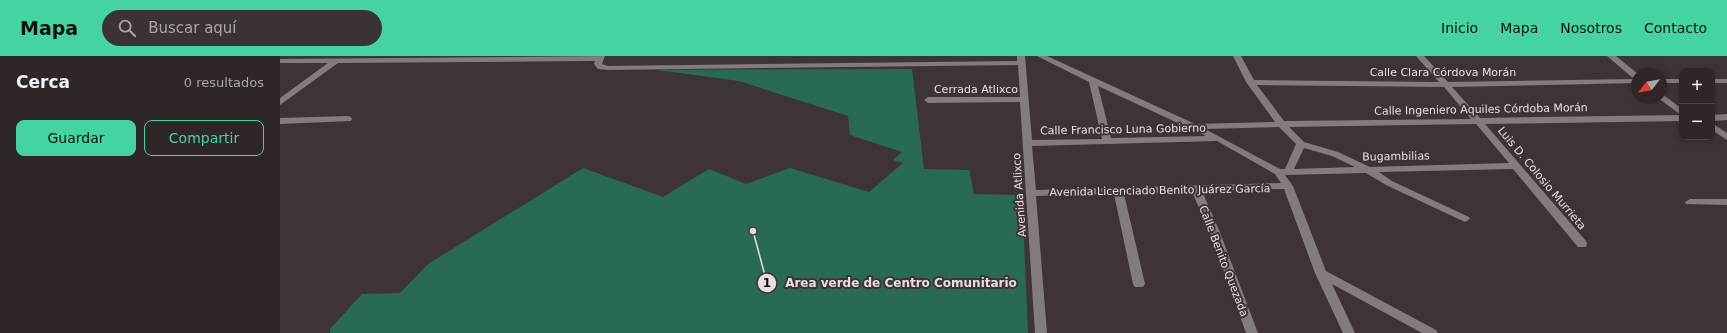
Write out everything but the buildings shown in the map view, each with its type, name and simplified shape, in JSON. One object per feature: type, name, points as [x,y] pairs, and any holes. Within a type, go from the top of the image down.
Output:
[{"type":"street","points":[[1041,56],[1093,82],[1219,139],[1278,172],[1288,186],[1321,273],[1349,333]]},
{"type":"street","points":[[1237,56],[1250,82],[1280,124],[1301,144],[1335,154],[1367,169],[1388,183],[1465,219]]},
{"type":"street","name":"Luis D. Colosio Murrieta","points":[[1420,56],[1478,121],[1514,166],[1582,244]]},
{"type":"street","points":[[1611,56],[1631,72]]},
{"type":"street","points":[[280,61],[339,59],[524,58],[601,60],[1021,60]]},
{"type":"street","points":[[280,102],[339,59]]},
{"type":"street","name":"Avenida Atlixco","points":[[1021,60],[1041,333]]},
{"type":"street","name":"Calle Clara Córdova Morán","points":[[1250,82],[1446,85],[1631,81]]},
{"type":"street","points":[[1667,81],[1679,81]]},
{"type":"street","points":[[1715,81],[1727,81]]},
{"type":"street","points":[[1093,82],[1107,141]]},
{"type":"street","name":"Cerrada Atlixco","points":[[928,100],[1024,99]]},
{"type":"street","points":[[1667,101],[1679,111]]},
{"type":"street","name":"Calle Ingeniero Aquiles Córdoba Morán","points":[[1192,128],[1280,124],[1679,118]]},
{"type":"street","points":[[1715,118],[1727,118]]},
{"type":"street","points":[[280,121],[348,119]]},
{"type":"street","points":[[1715,128],[1727,137]]},
{"type":"street","name":"Calle Francisco Luna Gobierno","points":[[1028,143],[1219,139]]},
{"type":"street","points":[[1288,172],[1301,144]]},
{"type":"street","name":"Bugambilias","points":[[1278,172],[1514,166]]},
{"type":"street","name":"Avenida Licenciado Benito Juárez García","points":[[1031,193],[1288,186]]},
{"type":"street","name":"Calle Benito Quezada","points":[[1196,189],[1214,230],[1252,333]]},
{"type":"street","points":[[1118,191],[1139,284]]},
{"type":"street","points":[[1690,202],[1727,202]]},
{"type":"street","points":[[1321,273],[1432,333]]},
{"type":"green space","points":[[912,69],[924,169],[969,170],[974,194],[1022,195],[1028,333],[330,333],[330,329],[362,294],[400,293],[428,264],[583,168],[663,197],[709,169],[746,184],[790,168],[869,192],[903,163],[893,160],[902,152],[850,135],[848,116],[739,81],[658,70]]},
{"type":"place","name":"Area verde de Centro Comunitario","points":[[753,231]]}]
